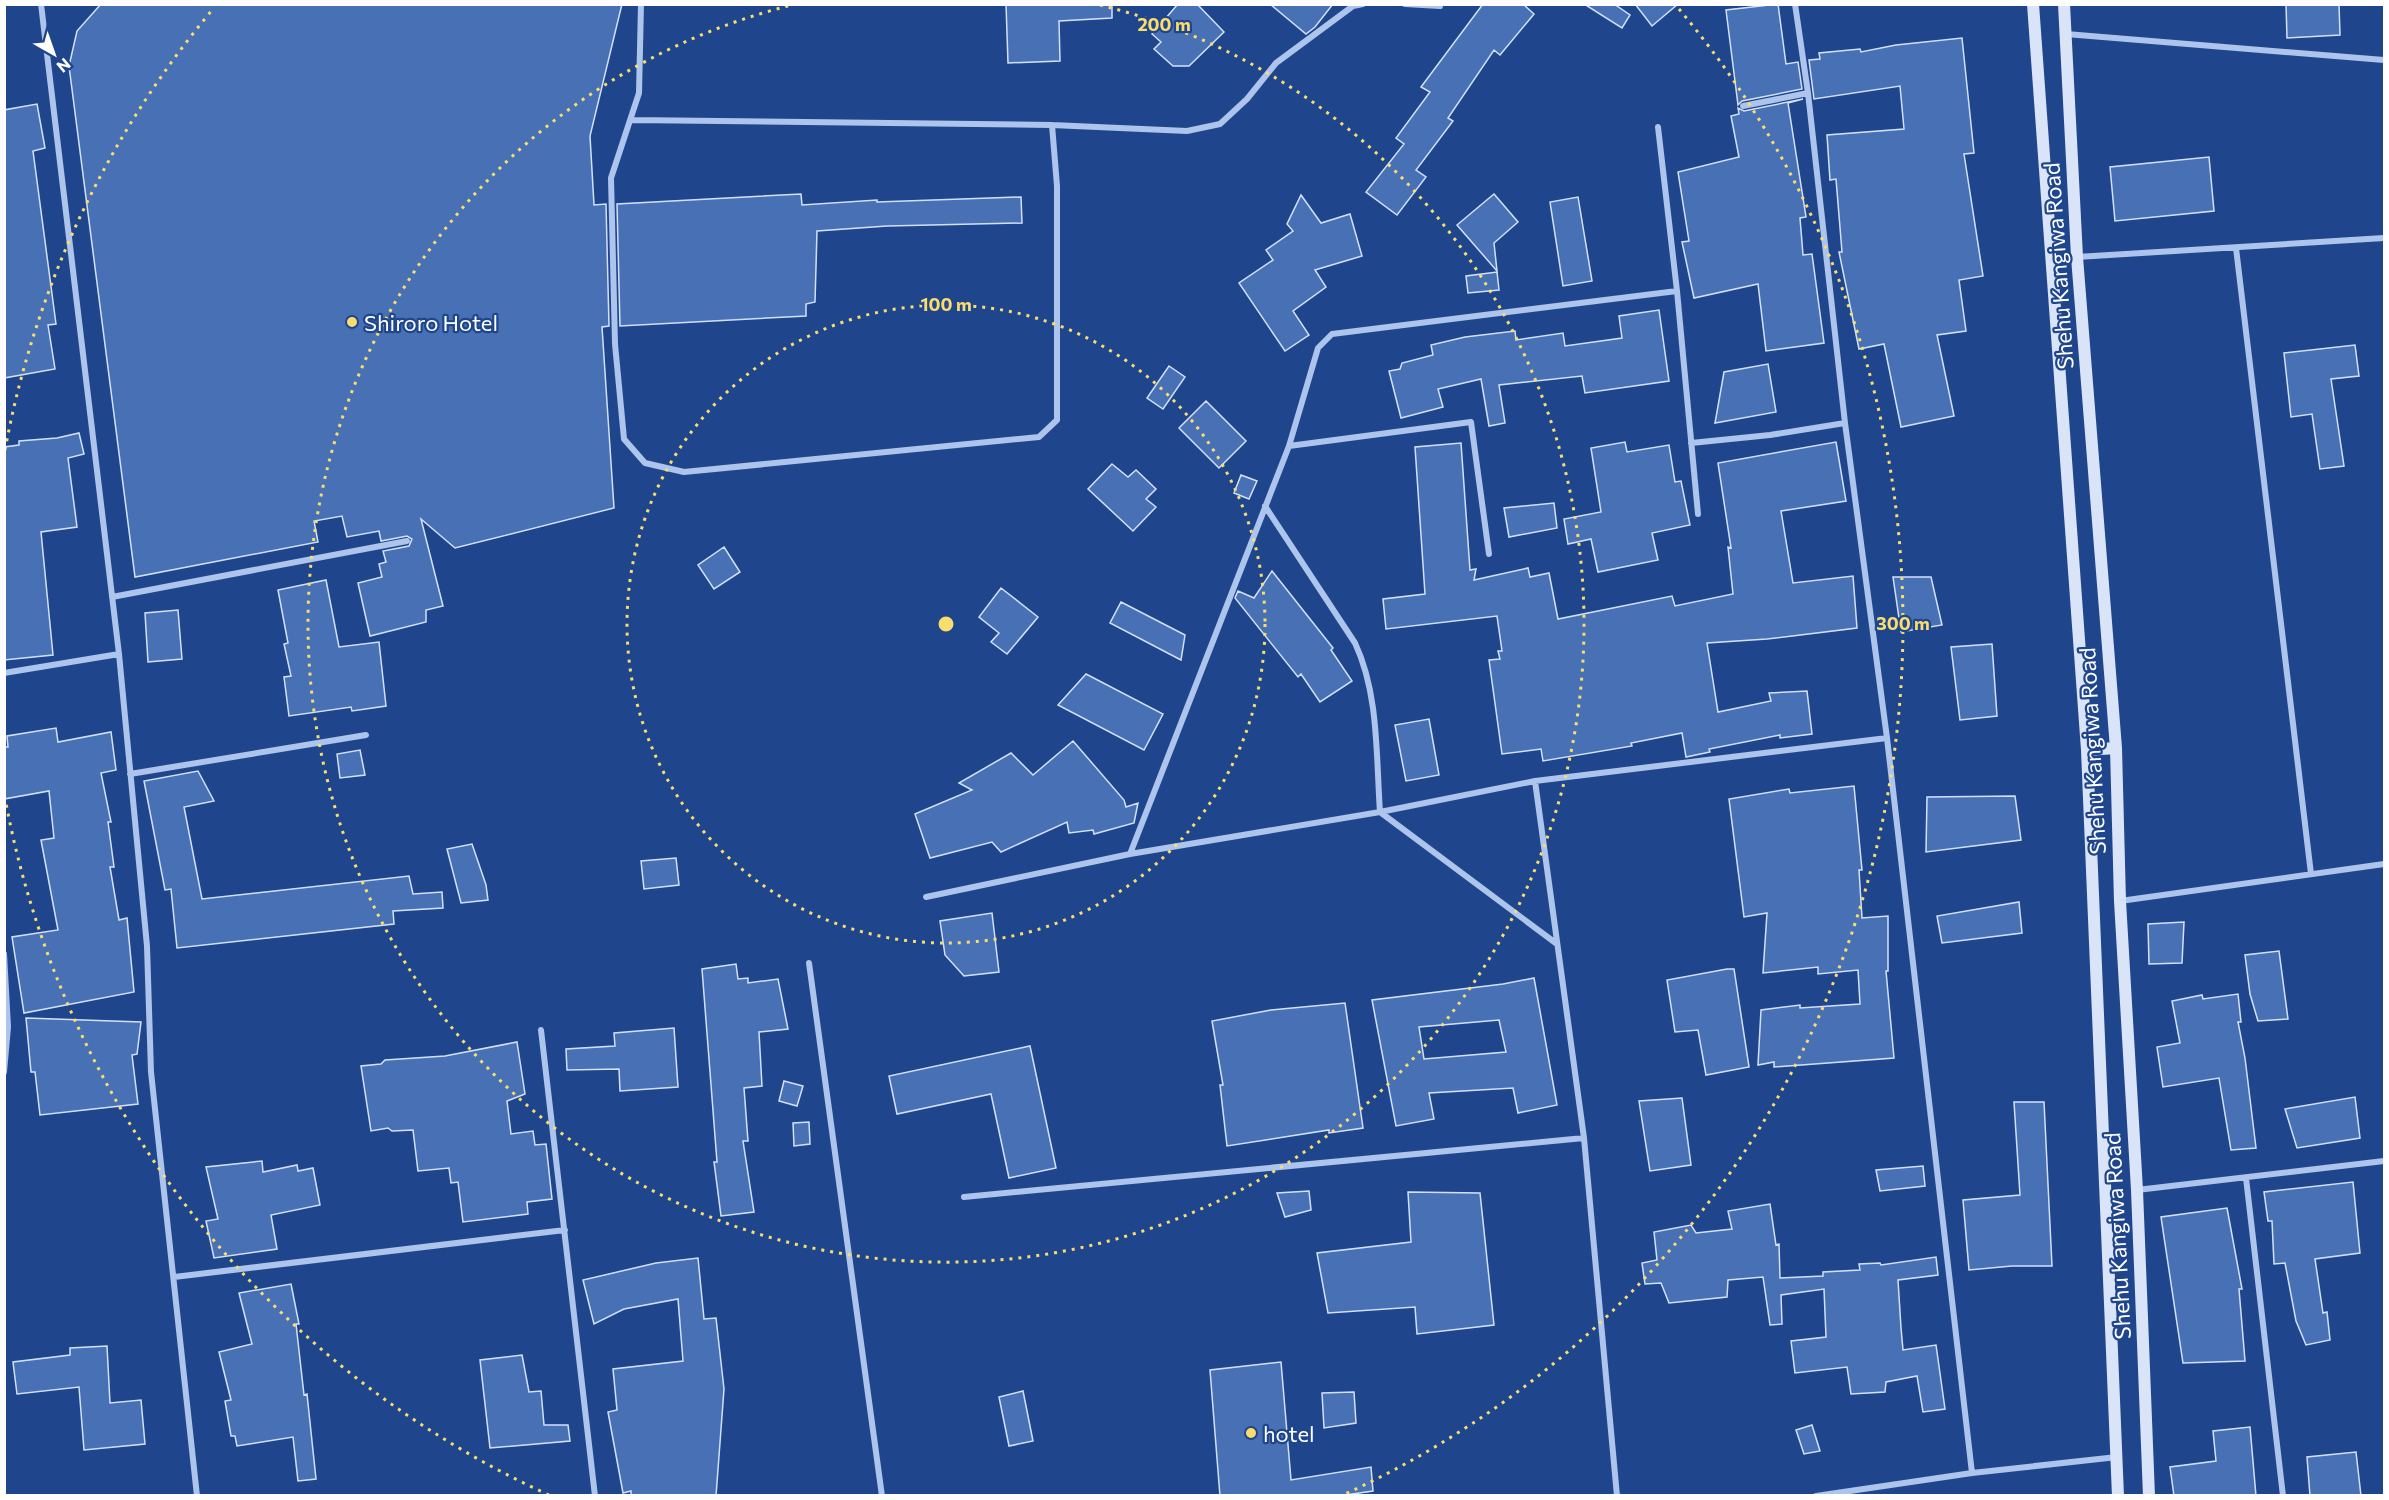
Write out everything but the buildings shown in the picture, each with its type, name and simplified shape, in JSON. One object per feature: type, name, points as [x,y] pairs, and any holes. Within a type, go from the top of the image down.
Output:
[{"type":"main road","name":"Shehu Kangiwa Road","points":[[2033,4],[2087,750],[2118,1496]]},
{"type":"main road","name":"Shehu Kangiwa Road","points":[[2064,4],[2077,257],[2116,748],[2120,901],[2137,1190],[2149,1496]]},
{"type":"main road","points":[[2087,750],[2116,748]]},
{"type":"street","points":[[41,4],[119,654],[147,946],[151,1072],[197,1496]]},
{"type":"street","points":[[641,4],[639,93],[611,178],[615,344],[624,439],[645,463],[684,472],[1039,436],[1057,420],[1057,186],[1052,125]]},
{"type":"street","points":[[631,120],[1052,125],[1187,131],[1220,124],[1294,48],[1353,6],[1363,4]]},
{"type":"street","points":[[1405,4],[1440,6]]},
{"type":"street","points":[[1795,4],[1808,93],[1845,423],[1887,738],[1972,1473]]},
{"type":"street","points":[[2066,34],[2385,60]]},
{"type":"street","points":[[1743,106],[1808,93]]},
{"type":"street","points":[[1658,127],[1677,291],[1698,514]]},
{"type":"street","points":[[2077,257],[2385,238]]},
{"type":"street","points":[[2236,248],[2311,874]]},
{"type":"street","points":[[1130,854],[1288,446],[1318,348],[1332,334],[1677,291]]},
{"type":"street","points":[[1288,446],[1472,422],[1489,554]]},
{"type":"street","points":[[1691,443],[1770,435],[1845,423]]},
{"type":"street","points":[[1265,506],[1355,643],[1365,664],[1371,690],[1380,812],[1557,944]]},
{"type":"street","points":[[112,597],[407,541]]},
{"type":"street","points":[[4,674],[119,654]]},
{"type":"street","points":[[130,774],[366,735]]},
{"type":"street","points":[[926,897],[1130,854],[1380,812],[1535,781],[1887,738]]},
{"type":"street","points":[[1535,781],[1584,1138],[1617,1496]]},
{"type":"street","points":[[2120,901],[2385,864]]},
{"type":"street","points":[[4,954],[8,1027],[7,1068],[4,1072]]},
{"type":"street","points":[[809,963],[882,1496]]},
{"type":"street","points":[[541,1030],[595,1496]]},
{"type":"street","points":[[964,1197],[1584,1138]]},
{"type":"street","points":[[2137,1190],[2385,1161]]},
{"type":"street","points":[[2246,1178],[2283,1496]]},
{"type":"street","points":[[174,1277],[565,1230]]},
{"type":"street","points":[[1816,1496],[1972,1473],[2118,1457]]},
{"type":"place","name":"Shiroro Hotel","points":[[352,322]]},
{"type":"place","name":"hotel","points":[[1251,1433]]}]
